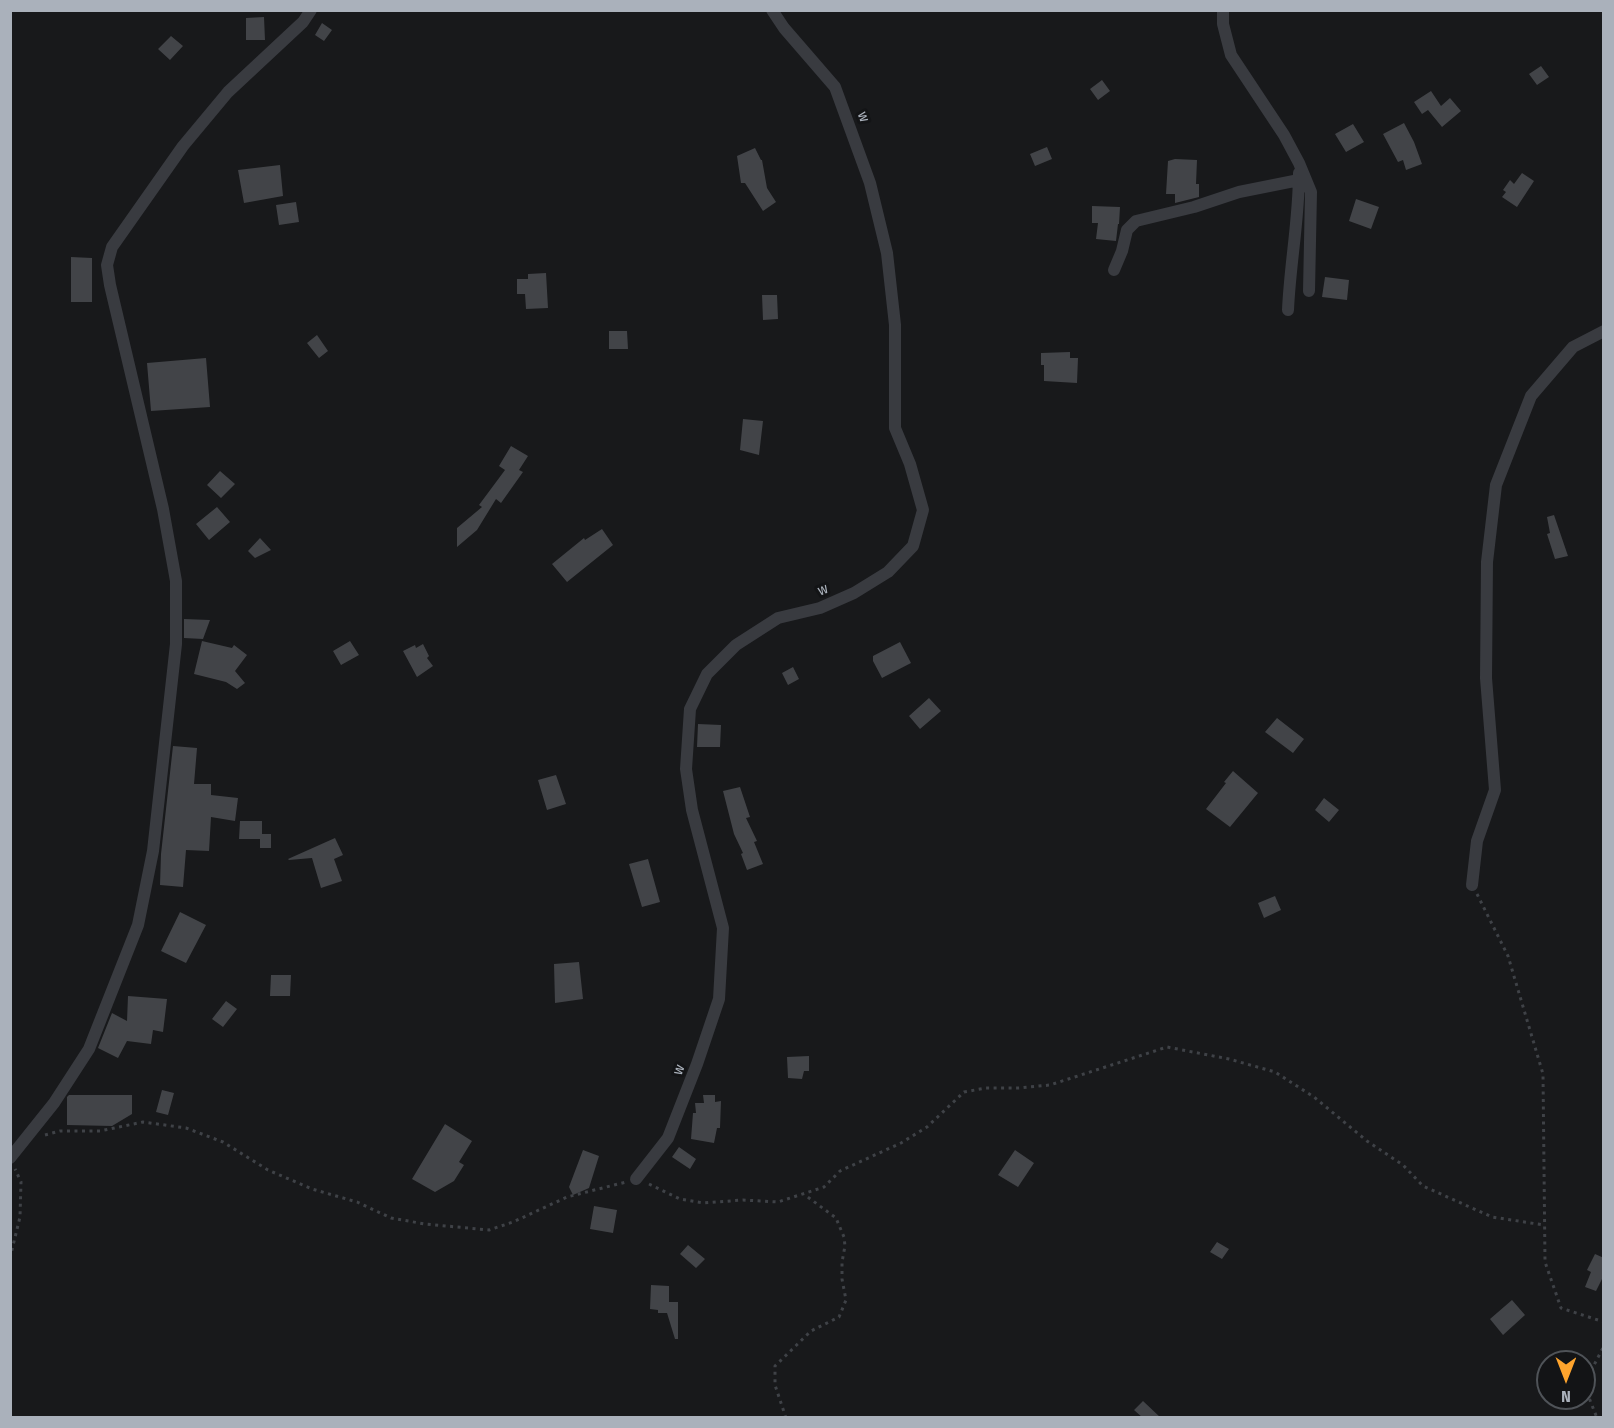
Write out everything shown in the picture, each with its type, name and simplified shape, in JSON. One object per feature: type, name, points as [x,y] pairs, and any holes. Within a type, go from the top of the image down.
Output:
[{"type":"street","points":[[12,1162],[23,1142],[54,1103],[89,1049],[138,925],[153,851],[176,644],[176,581],[163,509],[107,265],[112,247],[183,146],[228,92],[303,22],[311,10]]},
{"type":"street","name":"w","points":[[636,1179],[668,1138],[719,999],[723,928],[692,810],[686,769],[690,709],[707,674],[736,645],[778,618],[829,604],[855,593],[888,572],[914,546],[923,510],[910,464],[895,428],[895,325],[887,253],[870,183],[835,87],[784,28],[772,10]]},
{"type":"street","points":[[1223,10],[1223,24],[1230,55],[1284,135],[1311,192],[1309,291]]},
{"type":"street","points":[[1288,310],[1299,163]]},
{"type":"street","points":[[1114,270],[1122,251],[1126,230],[1136,221],[1194,207],[1239,192],[1299,180]]},
{"type":"street","points":[[1472,885],[1477,841],[1495,790],[1486,678],[1487,562],[1496,485],[1531,396],[1573,347],[1604,331]]},
{"type":"path","points":[[1472,885],[1508,956],[1543,1074],[1545,1262],[1561,1308],[1604,1322]]},
{"type":"path","points":[[23,1142],[60,1131],[100,1131],[142,1122],[186,1128],[223,1142],[268,1170],[391,1218],[425,1224],[489,1230],[513,1222],[567,1197],[636,1179],[680,1199],[703,1203],[743,1200],[778,1202],[804,1195],[824,1187],[840,1171],[901,1143],[927,1127],[964,1092],[986,1088],[1050,1085],[1167,1047],[1229,1059],[1275,1072],[1314,1097],[1367,1142],[1402,1165],[1423,1186],[1492,1217],[1544,1225]]},
{"type":"path","points":[[10,1258],[20,1217],[21,1182],[12,1162]]},
{"type":"path","points":[[786,1418],[775,1385],[775,1366],[811,1331],[839,1317],[846,1299],[842,1279],[844,1237],[836,1218],[804,1195]]},
{"type":"path","points":[[1596,1362],[1604,1346]]},
{"type":"building","points":[[264,17],[265,40],[246,40],[246,18]]},
{"type":"building","points":[[322,23],[332,30],[324,41],[315,35]]},
{"type":"building","points":[[171,36],[183,46],[170,60],[158,49]]},
{"type":"building","points":[[1541,66],[1549,77],[1537,85],[1529,74]]},
{"type":"building","points":[[1102,80],[1110,91],[1098,100],[1090,89]]},
{"type":"building","points":[[1431,91],[1441,106],[1450,98],[1461,111],[1442,127],[1428,110],[1422,114],[1414,102]]},
{"type":"building","points":[[1404,123],[1422,164],[1406,170],[1403,160],[1398,162],[1383,134]]},
{"type":"building","points":[[1353,124],[1364,142],[1346,152],[1335,134]]},
{"type":"building","points":[[1047,147],[1052,159],[1035,166],[1030,154]]},
{"type":"building","points":[[755,148],[762,160],[767,188],[776,202],[763,211],[745,183],[741,183],[737,156]]},
{"type":"building","points":[[1197,160],[1196,184],[1199,184],[1199,197],[1175,203],[1175,194],[1166,194],[1168,161]]},
{"type":"building","points":[[280,165],[283,196],[244,203],[238,170]]},
{"type":"building","points":[[1522,173],[1534,181],[1517,207],[1502,197],[1506,192],[1503,190],[1510,180],[1514,184]]},
{"type":"building","points":[[1356,199],[1379,207],[1371,229],[1349,221]]},
{"type":"building","points":[[296,202],[299,222],[279,225],[276,205]]},
{"type":"building","points":[[1092,206],[1120,207],[1116,241],[1096,239],[1098,223],[1092,223]]},
{"type":"building","points":[[71,257],[92,258],[92,302],[71,302]]},
{"type":"building","points":[[546,273],[548,308],[526,309],[525,294],[517,294],[517,279],[528,279],[528,274]]},
{"type":"building","points":[[1325,277],[1349,280],[1347,300],[1322,297]]},
{"type":"building","points":[[762,295],[777,295],[778,319],[763,320]]},
{"type":"building","points":[[609,331],[627,331],[628,349],[609,349]]},
{"type":"building","points":[[317,335],[328,351],[319,358],[307,343]]},
{"type":"building","points":[[1070,352],[1070,358],[1078,358],[1077,383],[1044,381],[1041,353]]},
{"type":"building","points":[[206,358],[210,407],[151,411],[147,363]]},
{"type":"building","points":[[743,419],[763,421],[759,455],[740,450]]},
{"type":"building","points":[[511,446],[528,456],[519,470],[523,472],[501,503],[496,499],[477,530],[457,547],[457,528],[482,507],[479,505],[505,470],[499,466]]},
{"type":"building","points":[[220,471],[235,484],[221,498],[207,485]]},
{"type":"building","points":[[217,507],[230,522],[209,540],[196,524]]},
{"type":"building","points":[[1554,515],[1568,556],[1555,559],[1547,534],[1550,533],[1547,517]]},
{"type":"building","points":[[602,529],[613,545],[567,582],[552,564],[584,538],[585,540]]},
{"type":"building","points":[[260,538],[271,550],[255,558],[248,551]]},
{"type":"building","points":[[184,619],[210,620],[203,639],[184,638]]},
{"type":"building","points":[[202,641],[232,648],[234,645],[247,655],[235,671],[245,683],[237,689],[226,682],[194,674]]},
{"type":"building","points":[[350,641],[359,655],[341,665],[333,651]]},
{"type":"building","points":[[900,642],[911,663],[882,678],[873,661],[873,656]]},
{"type":"building","points":[[423,644],[429,656],[427,658],[433,666],[417,677],[403,651]]},
{"type":"building","points":[[793,667],[799,679],[788,685],[782,673]]},
{"type":"building","points":[[929,698],[941,711],[920,729],[909,716]]},
{"type":"building","points":[[1277,718],[1304,739],[1293,753],[1265,732]]},
{"type":"building","points":[[698,724],[721,725],[720,747],[697,747]]},
{"type":"building","points":[[173,746],[197,748],[194,784],[211,784],[211,795],[238,798],[235,821],[211,817],[209,851],[186,850],[183,887],[160,885],[161,854]]},
{"type":"building","points":[[1233,771],[1258,793],[1230,827],[1206,809]]},
{"type":"building","points":[[556,775],[566,804],[547,810],[538,780]]},
{"type":"building","points":[[740,787],[750,817],[746,818],[757,841],[754,842],[763,864],[747,870],[741,854],[743,853],[734,834],[723,791]]},
{"type":"building","points":[[1324,798],[1339,810],[1329,822],[1315,810]]},
{"type":"building","points":[[240,821],[262,821],[262,834],[271,834],[271,848],[260,848],[260,839],[239,839]]},
{"type":"building","points":[[335,838],[343,855],[334,859],[342,881],[321,888],[312,858],[288,859]]},
{"type":"building","points":[[648,859],[660,902],[642,907],[629,864]]},
{"type":"building","points":[[1275,896],[1281,910],[1264,918],[1258,903]]},
{"type":"building","points":[[180,912],[206,925],[186,963],[161,951]]},
{"type":"building","points":[[579,962],[583,999],[555,1003],[554,964]]},
{"type":"building","points":[[271,975],[291,975],[290,996],[270,996]]},
{"type":"building","points":[[128,996],[167,999],[163,1032],[153,1030],[151,1044],[127,1041],[118,1058],[98,1048],[112,1013],[127,1021]]},
{"type":"building","points":[[226,1001],[237,1009],[223,1027],[212,1019]]},
{"type":"building","points":[[809,1056],[809,1071],[804,1071],[802,1079],[788,1078],[787,1057]]},
{"type":"building","points":[[162,1090],[174,1093],[168,1115],[156,1112]]},
{"type":"building","points":[[69,1095],[132,1095],[132,1114],[112,1126],[67,1125],[67,1097]]},
{"type":"building","points":[[703,1095],[715,1095],[715,1102],[721,1101],[720,1128],[717,1128],[714,1143],[691,1139],[693,1113],[696,1113],[695,1103],[704,1103]]},
{"type":"building","points":[[445,1124],[472,1141],[459,1162],[464,1165],[454,1181],[435,1192],[412,1179]]},
{"type":"building","points":[[679,1147],[696,1159],[690,1169],[672,1157]]},
{"type":"building","points":[[583,1150],[599,1156],[589,1188],[573,1195],[569,1187]]},
{"type":"building","points":[[1015,1150],[1034,1163],[1018,1187],[998,1175]]},
{"type":"building","points":[[594,1206],[617,1210],[613,1233],[590,1229]]},
{"type":"building","points":[[1217,1242],[1229,1249],[1222,1259],[1210,1252]]},
{"type":"building","points":[[688,1245],[705,1259],[696,1268],[680,1254]]},
{"type":"building","points":[[1595,1254],[1604,1258],[1604,1275],[1596,1291],[1585,1287],[1591,1272],[1587,1270]]},
{"type":"building","points":[[651,1285],[669,1286],[669,1302],[678,1302],[678,1339],[675,1339],[667,1313],[658,1313],[658,1310],[650,1309]]},
{"type":"building","points":[[1512,1300],[1525,1315],[1503,1335],[1490,1319]]},
{"type":"building","points":[[1143,1401],[1161,1418],[1143,1418],[1134,1410]]}]
